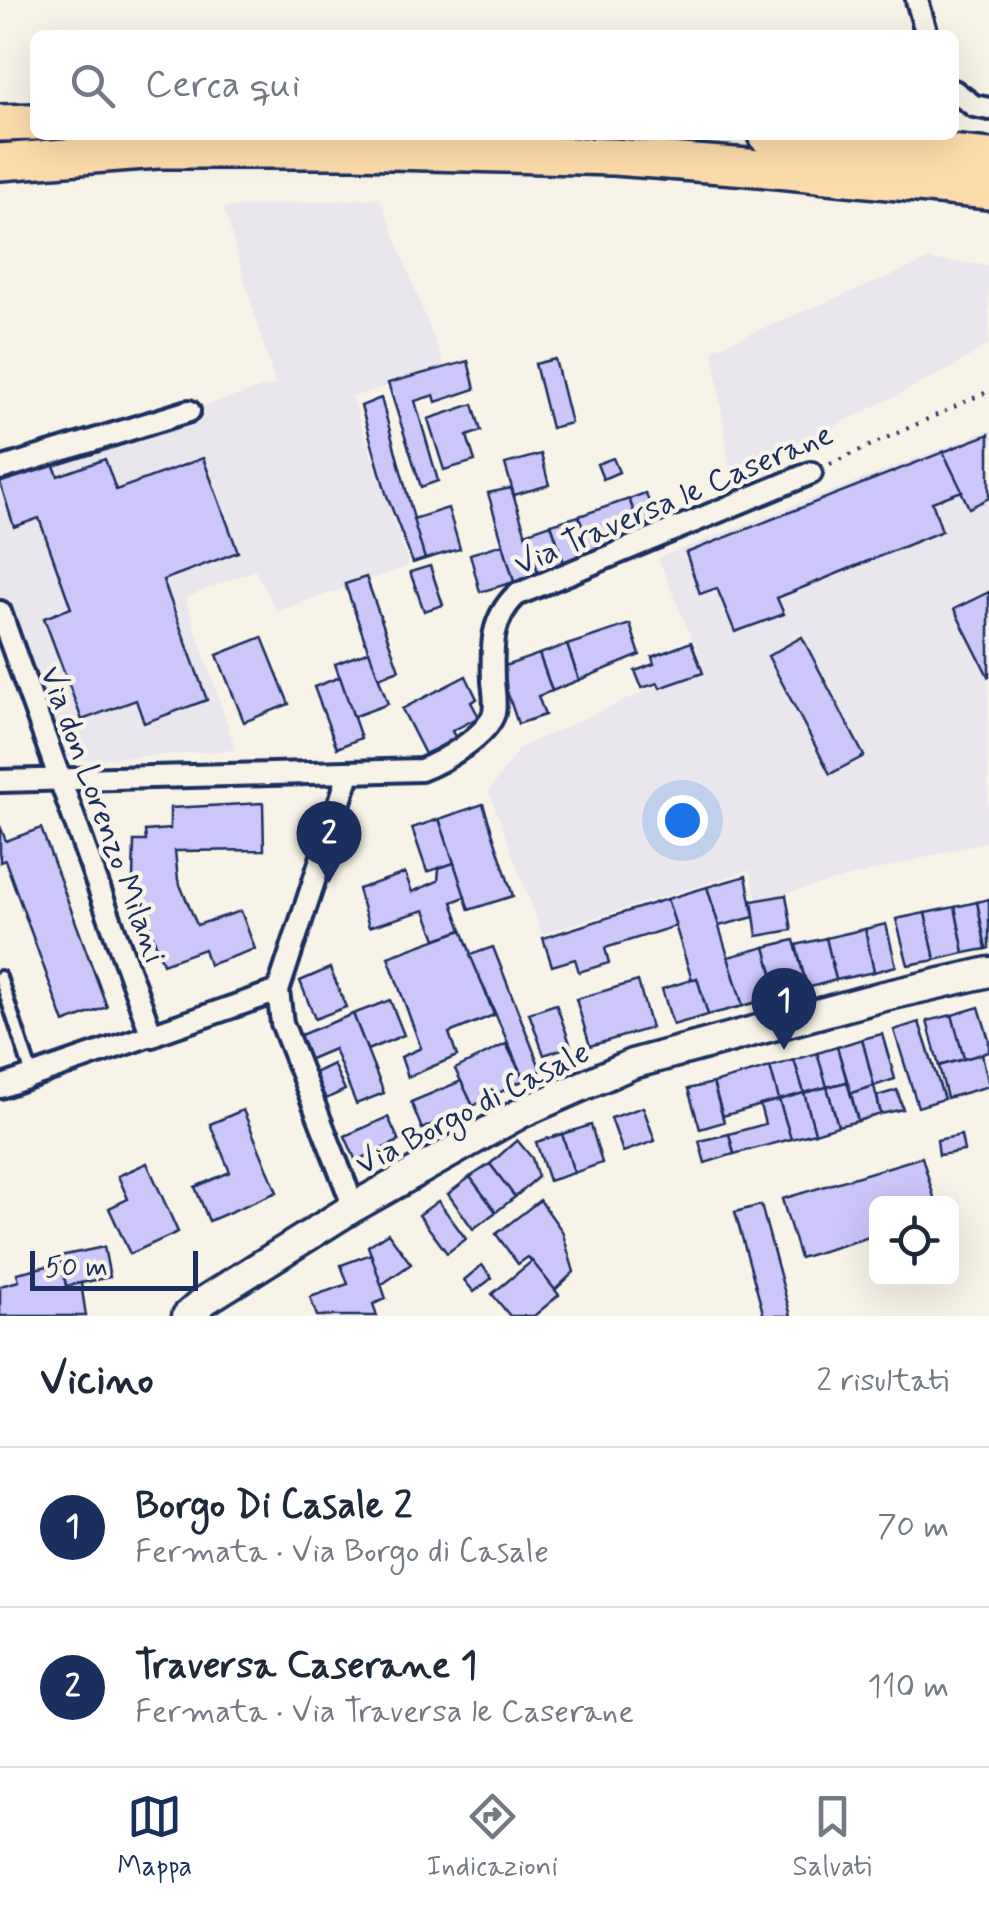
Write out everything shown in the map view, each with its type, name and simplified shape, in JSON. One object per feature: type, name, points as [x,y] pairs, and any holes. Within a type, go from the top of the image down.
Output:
[{"type":"highway","points":[[0,123],[30,122]]},
{"type":"highway","points":[[819,140],[989,156]]},
{"type":"highway","points":[[0,162],[158,150],[354,150],[614,157],[748,166],[989,191]]},
{"type":"street","points":[[916,0],[925,30]]},
{"type":"street","points":[[959,95],[974,106],[989,108]]},
{"type":"street","points":[[0,469],[189,411]]},
{"type":"street","name":"Via Traversa le Caserane","points":[[0,781],[421,770],[440,762],[481,730],[494,712],[492,633],[504,607],[516,595],[812,473]]},
{"type":"street","name":"Via don Lorenzo Milani","points":[[0,612],[152,1036]]},
{"type":"street","points":[[350,774],[278,991],[282,1023],[354,1207]]},
{"type":"street","name":"Via Borgo di Casale","points":[[187,1316],[204,1301],[354,1207],[522,1113],[632,1064],[989,972]]},
{"type":"street","points":[[0,1088],[278,991]]},
{"type":"lane","points":[[0,977],[33,1076]]},
{"type":"path","name":"Via Traversa le Caserane","points":[[812,473],[989,391]]},
{"type":"shaded area","points":[[380,198],[445,368],[352,397],[409,566],[277,611],[255,570],[185,598],[236,750],[54,762],[0,612],[0,469],[275,384],[224,208]]},
{"type":"shaded area","points":[[929,260],[989,265],[989,344],[948,370],[773,457],[780,486],[735,505],[713,349]]},
{"type":"shaded area","points":[[989,430],[988,841],[757,901],[750,870],[542,934],[489,791],[519,748],[703,665],[658,558]]},
{"type":"building","points":[[555,359],[571,423],[551,428],[535,364]]},
{"type":"building","points":[[468,361],[475,389],[436,402],[434,395],[415,401],[438,481],[421,487],[388,383]]},
{"type":"building","points":[[381,398],[425,559],[413,563],[386,493],[361,406]]},
{"type":"building","points":[[473,404],[481,431],[467,436],[475,461],[444,470],[428,419]]},
{"type":"building","points":[[989,434],[989,498],[969,508],[943,452]]},
{"type":"building","points":[[943,452],[962,491],[932,502],[942,531],[777,598],[784,614],[735,632],[717,588],[700,594],[686,553]]},
{"type":"building","points":[[541,454],[549,485],[514,495],[505,464]]},
{"type":"building","points":[[203,458],[238,552],[163,580],[207,700],[144,723],[136,700],[82,720],[44,618],[71,608],[39,518],[14,527],[0,482],[53,463],[58,476],[105,459],[116,490]]},
{"type":"building","points":[[613,458],[619,472],[603,479],[597,464]]},
{"type":"building","points":[[511,488],[539,575],[514,582],[488,493]]},
{"type":"building","points":[[645,493],[657,517],[641,530],[629,499]]},
{"type":"building","points":[[629,499],[641,530],[591,557],[579,516]]},
{"type":"building","points":[[448,508],[460,549],[425,559],[413,519]]},
{"type":"building","points":[[579,516],[591,557],[565,566],[551,524]]},
{"type":"building","points":[[551,524],[565,566],[539,575],[525,533]]},
{"type":"building","points":[[503,544],[514,582],[480,592],[470,554]]},
{"type":"building","points":[[430,566],[443,605],[424,611],[410,572]]},
{"type":"building","points":[[366,577],[399,670],[378,678],[345,584]]},
{"type":"building","points":[[989,592],[989,678],[954,609]]},
{"type":"building","points":[[630,624],[640,655],[579,680],[567,645]]},
{"type":"building","points":[[262,637],[289,704],[244,722],[217,655]]},
{"type":"building","points":[[802,637],[864,756],[830,774],[768,656]]},
{"type":"building","points":[[691,642],[703,673],[660,688],[658,683],[642,688],[635,671],[654,664],[652,657]]},
{"type":"building","points":[[567,645],[579,680],[552,691],[539,654]]},
{"type":"building","points":[[369,651],[388,704],[353,717],[335,664]]},
{"type":"building","points":[[539,654],[552,691],[538,696],[545,715],[518,724],[499,668]]},
{"type":"building","points":[[466,676],[477,699],[471,702],[479,717],[452,731],[456,739],[425,754],[402,709]]},
{"type":"building","points":[[340,677],[361,738],[337,748],[314,687]]},
{"type":"building","points":[[263,803],[264,850],[175,851],[178,880],[197,925],[241,911],[255,949],[209,965],[204,949],[163,964],[133,880],[134,841],[146,841],[145,831],[170,829],[170,808]]},
{"type":"building","points":[[483,804],[513,896],[469,910],[439,819]]},
{"type":"building","points":[[439,819],[454,863],[427,872],[412,828]]},
{"type":"building","points":[[0,826],[6,841],[41,828],[107,1007],[64,1023],[5,860],[0,862]]},
{"type":"building","points":[[454,863],[465,897],[452,902],[462,930],[436,939],[425,910],[369,927],[358,889],[405,873],[412,892],[438,881],[439,868]]},
{"type":"building","points":[[746,876],[754,917],[719,926],[707,887]]},
{"type":"building","points":[[707,887],[743,1006],[708,1015],[697,978],[692,980],[667,899]]},
{"type":"building","points":[[786,895],[792,930],[757,936],[752,901]]},
{"type":"building","points":[[667,899],[676,926],[605,948],[609,963],[579,972],[575,959],[552,966],[543,938]]},
{"type":"building","points":[[989,899],[989,948],[986,949],[977,902]]},
{"type":"building","points":[[977,902],[986,949],[964,953],[955,907]]},
{"type":"building","points":[[955,907],[964,953],[935,960],[925,913]]},
{"type":"building","points":[[925,913],[935,960],[908,965],[896,919]]},
{"type":"building","points":[[886,924],[896,966],[874,972],[865,929]]},
{"type":"building","points":[[865,929],[874,972],[836,980],[826,938]]},
{"type":"building","points":[[462,930],[494,1015],[449,1033],[457,1056],[408,1077],[401,1057],[421,1048],[388,957]]},
{"type":"building","points":[[826,938],[836,980],[807,988],[796,945]]},
{"type":"building","points":[[794,940],[807,988],[778,996],[765,947]]},
{"type":"building","points":[[493,947],[541,1070],[524,1080],[470,955]]},
{"type":"building","points":[[765,947],[778,996],[743,1006],[728,957]]},
{"type":"building","points":[[330,968],[346,1007],[315,1019],[300,981]]},
{"type":"building","points":[[697,978],[708,1015],[673,1025],[662,989]]},
{"type":"building","points":[[638,981],[651,1028],[590,1046],[576,999]]},
{"type":"building","points":[[390,1000],[404,1035],[367,1050],[353,1014]]},
{"type":"building","points":[[556,1004],[571,1046],[544,1055],[529,1013]]},
{"type":"building","points":[[979,1007],[989,1052],[964,1059],[952,1015]]},
{"type":"building","points":[[353,1014],[384,1093],[356,1104],[334,1049],[308,1060],[298,1036]]},
{"type":"building","points":[[952,1015],[964,1059],[939,1066],[927,1021]]},
{"type":"building","points":[[919,1022],[944,1099],[918,1107],[894,1030]]},
{"type":"building","points":[[882,1034],[895,1079],[874,1086],[862,1039]]},
{"type":"building","points":[[862,1039],[874,1086],[851,1093],[837,1047]]},
{"type":"building","points":[[506,1044],[524,1080],[473,1106],[455,1069]]},
{"type":"building","points":[[837,1047],[847,1082],[827,1087],[817,1053]]},
{"type":"building","points":[[817,1053],[827,1087],[804,1093],[794,1060]]},
{"type":"building","points":[[982,1054],[989,1086],[947,1098],[939,1066]]},
{"type":"building","points":[[794,1060],[804,1093],[779,1100],[770,1067]]},
{"type":"building","points":[[333,1064],[345,1090],[326,1099],[314,1073]]},
{"type":"building","points":[[770,1067],[779,1100],[723,1116],[713,1083]]},
{"type":"building","points":[[461,1081],[473,1106],[422,1129],[411,1102]]},
{"type":"building","points":[[847,1082],[858,1121],[838,1126],[827,1087]]},
{"type":"building","points":[[713,1083],[724,1122],[700,1129],[688,1089]]},
{"type":"building","points":[[874,1086],[881,1114],[858,1121],[851,1093]]},
{"type":"building","points":[[827,1087],[838,1126],[815,1133],[804,1093]]},
{"type":"building","points":[[897,1090],[903,1109],[881,1114],[877,1096]]},
{"type":"building","points":[[804,1093],[815,1133],[791,1139],[779,1100]]},
{"type":"building","points":[[779,1100],[791,1139],[734,1154],[729,1134],[765,1124],[760,1105]]},
{"type":"building","points":[[643,1107],[655,1141],[623,1152],[611,1118]]},
{"type":"building","points":[[243,1110],[277,1192],[209,1221],[195,1187],[230,1172],[210,1124]]},
{"type":"building","points":[[388,1117],[399,1141],[356,1161],[345,1136]]},
{"type":"building","points":[[591,1125],[602,1163],[574,1173],[562,1134]]},
{"type":"building","points":[[562,1134],[574,1173],[549,1181],[536,1142]]},
{"type":"building","points":[[729,1134],[734,1154],[705,1163],[699,1141]]},
{"type":"building","points":[[961,1135],[964,1151],[939,1155],[937,1140]]},
{"type":"building","points":[[517,1140],[532,1158],[538,1177],[515,1197],[490,1164]]},
{"type":"building","points":[[922,1157],[934,1196],[869,1196],[869,1237],[800,1258],[782,1199]]},
{"type":"building","points":[[147,1163],[178,1232],[130,1254],[109,1208],[128,1199],[118,1176]]},
{"type":"building","points":[[490,1164],[515,1197],[496,1212],[470,1177]]},
{"type":"building","points":[[470,1177],[496,1212],[473,1229],[448,1194]]},
{"type":"building","points":[[540,1200],[562,1231],[574,1272],[555,1290],[528,1257],[518,1264],[496,1234]]},
{"type":"building","points":[[438,1201],[466,1239],[447,1253],[419,1215]]},
{"type":"building","points":[[761,1205],[791,1316],[764,1316],[735,1212]]},
{"type":"building","points":[[388,1233],[411,1264],[381,1285],[368,1246]]},
{"type":"building","points":[[104,1247],[110,1277],[66,1286],[60,1256]]},
{"type":"building","points":[[371,1254],[386,1299],[373,1304],[377,1316],[317,1316],[310,1297],[348,1284],[341,1265]]},
{"type":"building","points":[[532,1261],[559,1295],[534,1316],[510,1316],[492,1294]]},
{"type":"building","points":[[61,1263],[66,1286],[81,1283],[86,1316],[0,1316],[0,1286],[19,1281],[17,1273]]},
{"type":"building","points":[[482,1265],[492,1278],[474,1292],[464,1280]]},
{"type":"place","name":"Traversa Caserane 1","points":[[329,883]]},
{"type":"place","name":"Borgo Di Casale 2","points":[[784,1050]]}]
